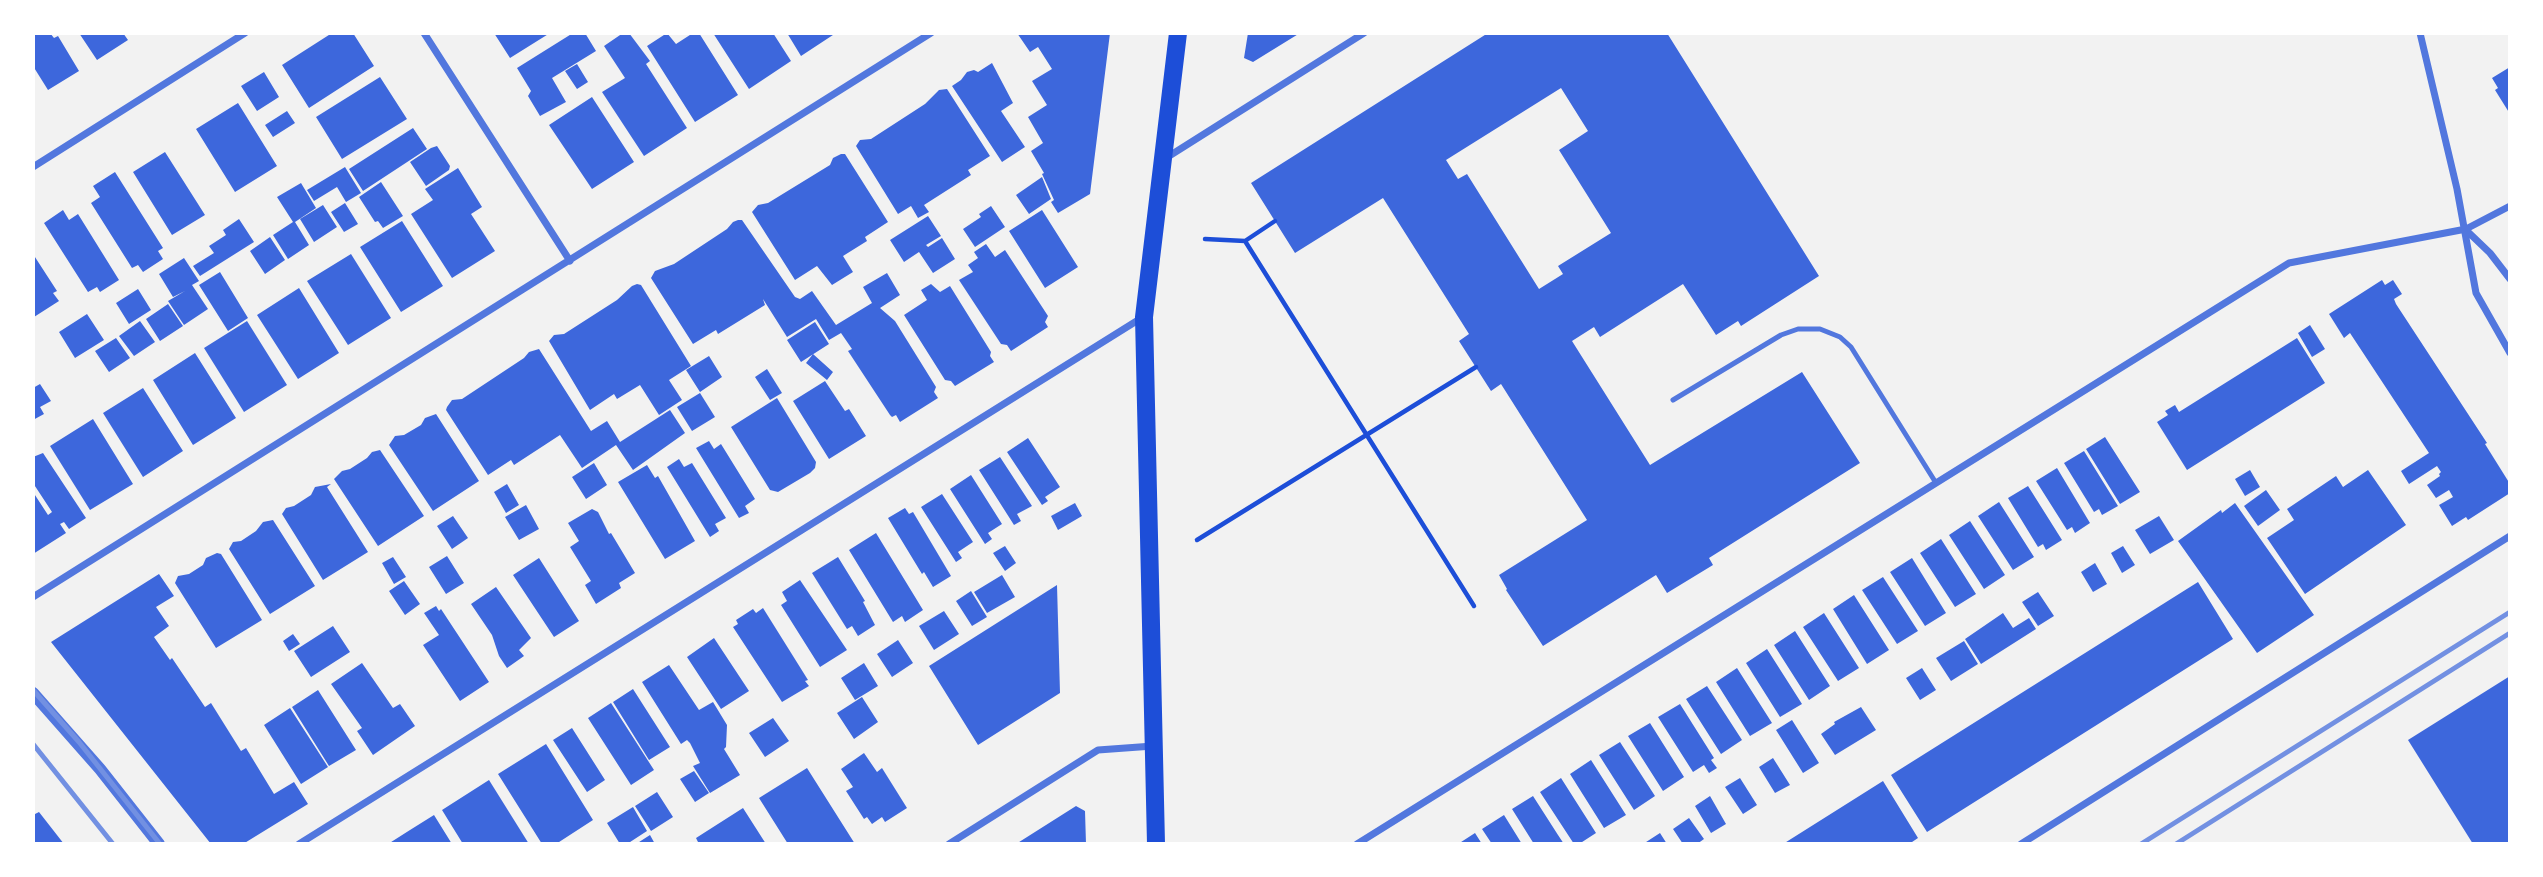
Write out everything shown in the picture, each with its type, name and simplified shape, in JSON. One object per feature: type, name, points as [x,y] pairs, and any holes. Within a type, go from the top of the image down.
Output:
[{"type":"main road","points":[[1156,844],[1144,317],[1178,33]]},
{"type":"street","points":[[33,167],[245,33]]},
{"type":"street","points":[[424,33],[570,261]]},
{"type":"street","points":[[33,597],[931,33]]},
{"type":"street","points":[[1161,161],[1364,33]]},
{"type":"street","points":[[2420,33],[2466,229],[2476,293],[2510,353]]},
{"type":"street","points":[[1356,844],[2289,262],[2466,229],[2510,206]]},
{"type":"street","points":[[2466,229],[2490,253],[2510,279]]},
{"type":"street","points":[[299,844],[1144,317]]},
{"type":"street","points":[[2021,844],[2510,536]]},
{"type":"street","points":[[33,693],[100,769],[159,844]]},
{"type":"street","points":[[948,844],[1097,750],[1154,746]]},
{"type":"lane","points":[[1674,400],[1781,335],[1798,329],[1820,329],[1840,337],[1851,346],[1936,483]]},
{"type":"path","points":[[1205,239],[1245,241],[1275,222]]},
{"type":"path","points":[[1245,241],[1474,606]]},
{"type":"path","points":[[1197,540],[1476,367]]},
{"type":"building","points":[[33,33],[50,33],[54,38],[58,36],[79,71],[48,90],[33,66]]},
{"type":"building","points":[[79,33],[123,33],[128,40],[97,60]]},
{"type":"building","points":[[332,33],[353,33],[374,66],[309,108],[282,65]]},
{"type":"building","points":[[494,33],[550,33],[510,58]]},
{"type":"building","points":[[573,33],[585,33],[596,51],[552,78],[566,102],[540,116],[528,96],[531,91],[517,68]]},
{"type":"building","points":[[623,33],[629,33],[650,61],[646,64],[687,128],[644,156],[602,92],[625,78],[604,46]]},
{"type":"building","points":[[667,33],[676,44],[693,33],[699,33],[738,95],[695,122],[647,46]]},
{"type":"building","points":[[713,33],[773,33],[791,61],[749,89]]},
{"type":"building","points":[[787,33],[836,33],[801,56]]},
{"type":"building","points":[[1017,33],[1110,33],[1090,194],[1058,213],[1051,202],[1054,200],[1042,174],[1044,173],[1031,151],[1043,143],[1028,117],[1047,105],[1032,81],[1052,69],[1038,47],[1030,52]]},
{"type":"building","points":[[1248,33],[1300,33],[1253,62],[1244,58]]},
{"type":"building","points":[[1488,33],[1667,33],[1819,276],[1741,326],[1738,321],[1716,335],[1683,284],[1600,337],[1594,327],[1572,341],[1650,465],[1802,372],[1860,463],[1709,558],[1713,565],[1667,593],[1656,575],[1543,646],[1499,575],[1587,520],[1501,384],[1491,391],[1459,341],[1469,334],[1383,198],[1295,253],[1251,183]],"holes":[[[1561,88],[1588,131],[1559,150],[1611,233],[1558,266],[1563,274],[1539,289],[1467,174],[1458,179],[1446,160]]]},
{"type":"building","points":[[992,63],[1013,103],[1001,111],[1025,147],[1002,162],[952,86],[967,72],[978,72]]},
{"type":"building","points":[[577,64],[588,82],[577,89],[565,71]]},
{"type":"building","points":[[2510,67],[2510,114],[2495,90],[2498,88],[2492,78]]},
{"type":"building","points":[[264,72],[279,97],[257,111],[241,86]]},
{"type":"building","points":[[380,77],[407,119],[342,159],[316,117]]},
{"type":"building","points":[[947,89],[990,156],[968,170],[971,175],[924,205],[929,212],[918,218],[911,206],[898,214],[856,146],[860,140],[871,139],[925,104],[939,90]]},
{"type":"building","points":[[592,97],[634,162],[592,189],[549,125]]},
{"type":"building","points":[[238,103],[277,166],[235,192],[196,129]]},
{"type":"building","points":[[287,111],[295,123],[273,137],[265,125]]},
{"type":"building","points":[[413,128],[427,149],[363,191],[349,169]]},
{"type":"building","points":[[437,146],[450,166],[449,170],[426,186],[410,162]]},
{"type":"building","points":[[165,152],[205,215],[172,235],[133,172]]},
{"type":"building","points":[[845,154],[888,222],[865,237],[867,241],[843,256],[853,272],[832,285],[817,266],[795,280],[752,212],[758,205],[768,203],[830,165],[833,158]]},
{"type":"building","points":[[345,167],[361,193],[346,202],[337,187],[314,201],[307,190]]},
{"type":"building","points":[[458,168],[482,207],[471,214],[495,251],[452,278],[411,214],[433,200],[425,189]]},
{"type":"building","points":[[115,172],[163,248],[158,251],[163,259],[143,272],[138,265],[132,268],[91,203],[100,197],[93,186]]},
{"type":"building","points":[[1042,177],[1051,199],[1029,214],[1016,195]]},
{"type":"building","points":[[381,182],[403,216],[383,228],[378,221],[375,222],[359,197]]},
{"type":"building","points":[[301,183],[316,208],[295,222],[309,245],[288,259],[273,235],[293,222],[277,197]]},
{"type":"building","points":[[345,203],[358,224],[344,232],[331,212]]},
{"type":"building","points":[[323,205],[337,227],[314,242],[300,219]]},
{"type":"building","points":[[991,206],[1005,227],[975,247],[963,229],[981,217],[979,214]]},
{"type":"building","points":[[63,210],[69,220],[78,214],[119,280],[100,292],[97,287],[88,292],[44,223]]},
{"type":"building","points":[[1042,210],[1078,267],[1045,288],[1009,231]]},
{"type":"building","points":[[928,216],[941,236],[926,245],[928,247],[942,238],[955,259],[933,273],[919,252],[904,262],[890,240]]},
{"type":"building","points":[[239,219],[254,242],[200,276],[193,266],[214,253],[209,246],[226,235],[223,230]]},
{"type":"building","points":[[738,220],[742,220],[795,297],[800,299],[812,291],[836,325],[872,303],[863,287],[887,273],[900,295],[880,308],[895,321],[936,387],[934,392],[938,398],[900,422],[896,415],[890,415],[848,351],[852,349],[841,333],[829,340],[816,319],[787,337],[763,299],[765,305],[718,334],[716,330],[693,344],[651,278],[655,271],[674,264]]},
{"type":"building","points":[[402,221],[443,286],[401,312],[360,247]]},
{"type":"building","points":[[270,237],[285,260],[265,274],[250,251]]},
{"type":"building","points":[[986,244],[995,257],[1005,250],[1048,316],[1045,322],[1048,327],[1011,351],[1007,345],[1001,344],[959,280],[973,272],[968,265],[978,258],[974,252]]},
{"type":"building","points":[[33,254],[57,291],[53,293],[59,301],[34,317]]},
{"type":"building","points":[[351,254],[391,318],[348,345],[307,281]]},
{"type":"building","points":[[184,258],[199,281],[192,285],[208,309],[184,325],[168,301],[185,291],[173,297],[159,274]]},
{"type":"building","points":[[220,272],[248,318],[228,331],[199,285]]},
{"type":"building","points":[[2382,280],[2385,285],[2393,280],[2402,294],[2394,299],[2396,304],[2487,443],[2485,444],[2510,484],[2510,493],[2468,520],[2466,517],[2452,526],[2439,505],[2453,497],[2449,490],[2436,498],[2427,485],[2440,476],[2441,472],[2437,466],[2409,484],[2401,471],[2429,453],[2350,333],[2344,338],[2329,314]]},
{"type":"building","points":[[637,284],[641,285],[691,366],[669,380],[682,400],[659,415],[640,385],[617,399],[614,394],[590,410],[549,341],[554,335],[564,334],[617,300]]},
{"type":"building","points":[[931,284],[940,292],[950,286],[991,352],[990,356],[994,362],[955,386],[951,381],[945,380],[904,315],[927,300],[921,290]]},
{"type":"building","points":[[299,288],[339,353],[298,379],[257,315]]},
{"type":"building","points":[[138,289],[151,310],[129,324],[116,303]]},
{"type":"building","points":[[168,304],[183,326],[160,341],[146,319]]},
{"type":"building","points":[[87,314],[104,340],[75,358],[59,332]]},
{"type":"building","points":[[140,321],[155,342],[134,356],[119,336]]},
{"type":"building","points":[[247,321],[287,385],[244,412],[204,348]]},
{"type":"building","points":[[815,322],[829,344],[801,362],[787,340]]},
{"type":"building","points":[[2310,325],[2325,349],[2312,357],[2298,333]]},
{"type":"building","points":[[116,338],[130,358],[109,372],[95,351]]},
{"type":"building","points":[[2297,338],[2325,383],[2187,470],[2157,422],[2168,415],[2165,411],[2175,405],[2179,412]]},
{"type":"building","points":[[539,349],[591,431],[607,421],[620,442],[670,410],[685,433],[633,470],[616,445],[582,468],[560,435],[514,465],[511,460],[488,475],[446,410],[447,407],[452,400],[462,399],[529,352]]},
{"type":"building","points":[[195,353],[236,418],[193,445],[153,380]]},
{"type":"building","points":[[813,354],[833,372],[827,380],[806,363]]},
{"type":"building","points":[[709,356],[722,377],[700,392],[686,370]]},
{"type":"building","points":[[767,369],[782,393],[770,400],[755,377]]},
{"type":"building","points":[[825,381],[845,411],[849,409],[866,436],[829,459],[793,401]]},
{"type":"building","points":[[40,384],[51,401],[40,407],[44,414],[33,420],[33,388]]},
{"type":"building","points":[[143,388],[183,451],[143,477],[103,413]]},
{"type":"building","points":[[700,393],[715,417],[692,431],[677,407]]},
{"type":"building","points":[[777,398],[816,462],[810,473],[778,492],[770,490],[731,427]]},
{"type":"building","points":[[436,414],[479,481],[433,511],[389,445],[395,436],[404,435],[421,425],[425,418]]},
{"type":"building","points":[[93,419],[133,484],[90,510],[50,446]]},
{"type":"building","points":[[2105,437],[2140,492],[2120,504],[2086,449]]},
{"type":"building","points":[[1028,438],[1060,487],[1045,497],[1048,501],[1042,505],[1007,452]]},
{"type":"building","points":[[709,441],[714,449],[721,444],[755,499],[745,506],[749,513],[739,518],[696,448]]},
{"type":"building","points":[[380,450],[424,516],[378,546],[334,479],[372,452]]},
{"type":"building","points":[[2084,451],[2118,506],[2102,515],[2099,509],[2094,512],[2064,463]]},
{"type":"building","points":[[43,453],[86,518],[69,529],[64,522],[60,524],[66,533],[33,554],[33,492],[48,515],[52,512],[33,483],[33,457]]},
{"type":"building","points":[[1000,457],[1032,506],[1017,514],[1021,521],[1014,525],[979,470]]},
{"type":"building","points":[[679,459],[684,467],[692,463],[726,518],[715,524],[719,531],[710,537],[667,467]]},
{"type":"building","points":[[594,463],[607,485],[586,499],[572,477]]},
{"type":"building","points":[[647,465],[655,478],[658,476],[695,541],[665,559],[618,482]]},
{"type":"building","points":[[2057,468],[2090,523],[2075,533],[2072,527],[2067,530],[2036,481]]},
{"type":"building","points":[[2250,470],[2260,487],[2245,496],[2235,479]]},
{"type":"building","points":[[2368,470],[2406,525],[2305,594],[2267,538],[2294,520],[2287,509],[2336,476],[2343,487]]},
{"type":"building","points":[[971,475],[1002,524],[988,533],[992,539],[985,544],[950,489]]},
{"type":"building","points":[[331,484],[327,487],[368,552],[323,580],[282,514],[286,508],[311,495],[315,487]]},
{"type":"building","points":[[507,484],[519,505],[506,513],[494,492]]},
{"type":"building","points":[[2028,486],[2062,540],[2046,550],[2043,544],[2038,547],[2008,498]]},
{"type":"building","points":[[2266,490],[2280,510],[2258,526],[2244,506]]},
{"type":"building","points":[[942,494],[973,542],[958,552],[962,558],[956,562],[921,507]]},
{"type":"building","points":[[1999,502],[2034,557],[2013,570],[1978,516]]},
{"type":"building","points":[[1075,503],[1082,516],[1058,530],[1051,516]]},
{"type":"building","points":[[2235,503],[2314,615],[2257,653],[2178,541]]},
{"type":"building","points":[[526,505],[539,529],[519,540],[505,517]]},
{"type":"building","points":[[905,508],[909,514],[913,512],[951,576],[933,587],[924,572],[922,574],[888,518]]},
{"type":"building","points":[[592,509],[598,512],[635,573],[619,583],[621,588],[596,604],[585,585],[591,581],[570,547],[579,541],[568,523]]},
{"type":"building","points":[[453,516],[468,538],[452,549],[437,526]]},
{"type":"building","points":[[2159,516],[2174,540],[2150,554],[2135,530]]},
{"type":"building","points":[[273,520],[315,586],[270,614],[229,549],[233,542],[241,541],[256,531],[263,522]]},
{"type":"building","points":[[1970,521],[2005,575],[1984,589],[1949,535]]},
{"type":"building","points":[[876,533],[923,610],[905,622],[902,616],[893,622],[849,550]]},
{"type":"building","points":[[1941,539],[1976,594],[1955,607],[1920,553]]},
{"type":"building","points":[[1005,546],[1016,563],[1005,571],[993,553]]},
{"type":"building","points":[[2123,546],[2135,565],[2122,573],[2111,553]]},
{"type":"building","points":[[221,554],[262,620],[216,648],[175,583],[178,576],[189,574],[203,565],[206,558]]},
{"type":"building","points":[[447,556],[464,583],[446,594],[429,567]]},
{"type":"building","points":[[393,557],[406,577],[394,584],[382,563]]},
{"type":"building","points":[[838,557],[865,601],[863,602],[875,625],[858,636],[852,626],[847,629],[812,573]]},
{"type":"building","points":[[539,558],[579,621],[554,637],[513,575]]},
{"type":"building","points":[[1912,558],[1946,613],[1925,626],[1890,572]]},
{"type":"building","points":[[2095,563],[2107,584],[2093,592],[2081,572]]},
{"type":"building","points":[[159,574],[174,596],[156,607],[169,626],[154,637],[170,660],[172,658],[205,707],[211,703],[241,751],[246,748],[274,794],[294,782],[308,804],[243,844],[211,844],[51,642]]},
{"type":"building","points":[[1002,575],[1015,597],[987,613],[974,592]]},
{"type":"building","points":[[1883,577],[1918,631],[1897,644],[1862,590]]},
{"type":"building","points":[[800,580],[847,650],[820,667],[781,605],[787,601],[782,592]]},
{"type":"building","points":[[404,581],[420,604],[405,615],[389,591]]},
{"type":"building","points":[[2198,582],[2233,639],[1927,832],[1891,775]]},
{"type":"building","points":[[1057,585],[1060,693],[978,745],[929,666]]},
{"type":"building","points":[[496,587],[531,638],[519,650],[524,656],[507,668],[499,656],[492,635],[471,604]]},
{"type":"building","points":[[971,591],[987,617],[972,626],[956,601]]},
{"type":"building","points":[[2038,592],[2054,616],[2038,626],[2022,602]]},
{"type":"building","points":[[1854,595],[1889,650],[1867,664],[1833,609]]},
{"type":"building","points":[[436,606],[439,611],[441,609],[489,682],[460,701],[423,645],[439,635],[424,613]]},
{"type":"building","points":[[763,608],[808,680],[805,681],[809,686],[782,702],[733,627],[738,624],[736,620],[753,609],[756,613]]},
{"type":"building","points":[[944,611],[959,634],[934,650],[919,626]]},
{"type":"building","points":[[1824,613],[1859,668],[1838,681],[1803,627]]},
{"type":"building","points":[[2003,613],[2013,628],[2029,618],[2036,629],[1981,664],[1965,639]]},
{"type":"building","points":[[333,626],[350,652],[311,677],[294,651]]},
{"type":"building","points":[[1795,631],[1830,686],[1809,700],[1774,645]]},
{"type":"building","points":[[293,634],[300,644],[289,651],[283,641]]},
{"type":"building","points":[[714,638],[749,691],[721,709],[687,657]]},
{"type":"building","points":[[898,640],[913,663],[892,677],[877,654]]},
{"type":"building","points":[[1964,641],[1978,664],[1951,681],[1936,658]]},
{"type":"building","points":[[1767,649],[1802,704],[1780,717],[1746,663]]},
{"type":"building","points":[[362,663],[393,708],[400,704],[415,726],[373,755],[357,731],[362,728],[331,684]]},
{"type":"building","points":[[864,663],[878,686],[855,700],[841,678]]},
{"type":"building","points":[[669,665],[699,710],[713,702],[727,725],[724,749],[740,775],[710,793],[693,766],[700,763],[690,743],[687,740],[681,744],[642,682]]},
{"type":"building","points":[[1737,668],[1772,723],[1750,736],[1716,682]]},
{"type":"building","points":[[1922,668],[1936,690],[1920,700],[1906,678]]},
{"type":"building","points":[[2510,676],[2510,844],[2473,844],[2408,740]]},
{"type":"building","points":[[1707,686],[1742,740],[1721,754],[1686,699]]},
{"type":"building","points":[[633,689],[670,747],[649,760],[613,702]]},
{"type":"building","points":[[318,690],[356,750],[329,766],[292,707]]},
{"type":"building","points":[[862,697],[878,722],[854,739],[837,713]]},
{"type":"building","points":[[611,703],[654,770],[631,785],[588,718]]},
{"type":"building","points":[[1680,704],[1714,758],[1711,760],[1717,768],[1709,773],[1704,765],[1693,772],[1658,717]]},
{"type":"building","points":[[1861,707],[1876,730],[1835,755],[1821,734],[1835,724],[1834,722]]},
{"type":"building","points":[[290,708],[328,767],[301,784],[264,725]]},
{"type":"building","points":[[773,718],[789,741],[765,757],[749,733]]},
{"type":"building","points":[[1792,720],[1819,763],[1803,773],[1776,730]]},
{"type":"building","points":[[1650,723],[1684,777],[1663,791],[1628,736]]},
{"type":"building","points":[[572,728],[605,780],[587,792],[553,740]]},
{"type":"building","points":[[1620,742],[1655,796],[1634,810],[1599,755]]},
{"type":"building","points":[[546,744],[593,820],[556,844],[542,844],[498,774]]},
{"type":"building","points":[[864,753],[877,772],[882,768],[907,808],[885,822],[882,817],[872,824],[867,817],[864,819],[846,791],[853,787],[841,769]]},
{"type":"building","points":[[1773,758],[1790,785],[1775,793],[1759,767]]},
{"type":"building","points":[[1591,760],[1626,815],[1604,828],[1570,774]]},
{"type":"building","points":[[807,768],[855,844],[788,844],[759,798]]},
{"type":"building","points":[[694,771],[709,793],[695,802],[680,779]]},
{"type":"building","points":[[1561,778],[1596,833],[1579,844],[1574,844],[1540,792]]},
{"type":"building","points":[[1740,778],[1757,805],[1743,814],[1725,787]]},
{"type":"building","points":[[489,780],[529,844],[463,844],[442,810]]},
{"type":"building","points":[[1883,781],[1918,838],[1909,844],[1783,844]]},
{"type":"building","points":[[657,792],[673,817],[651,831],[635,806]]},
{"type":"building","points":[[1533,796],[1564,844],[1534,844],[1512,809]]},
{"type":"building","points":[[1710,796],[1726,824],[1711,833],[1695,806]]},
{"type":"building","points":[[1076,806],[1085,811],[1086,844],[1016,844]]},
{"type":"building","points":[[633,807],[647,831],[627,844],[620,844],[607,823]]},
{"type":"building","points":[[743,808],[766,844],[699,844],[696,838]]},
{"type":"building","points":[[39,812],[64,844],[33,844],[33,815]]},
{"type":"building","points":[[434,815],[452,844],[388,844],[410,830]]},
{"type":"building","points":[[1504,815],[1522,844],[1492,844],[1482,829]]},
{"type":"building","points":[[1689,818],[1704,839],[1697,844],[1683,844],[1673,829]]},
{"type":"building","points":[[1475,833],[1482,844],[1458,844]]},
{"type":"building","points":[[1660,833],[1667,844],[1643,844]]},
{"type":"building","points":[[650,835],[655,844],[636,844]]},
{"type":"railway","points":[[2141,844],[2510,612]]},
{"type":"railway","points":[[2176,844],[2510,633]]},
{"type":"railway","points":[[33,690],[79,742],[160,844]]},
{"type":"railway","points":[[33,744],[113,844]]}]
